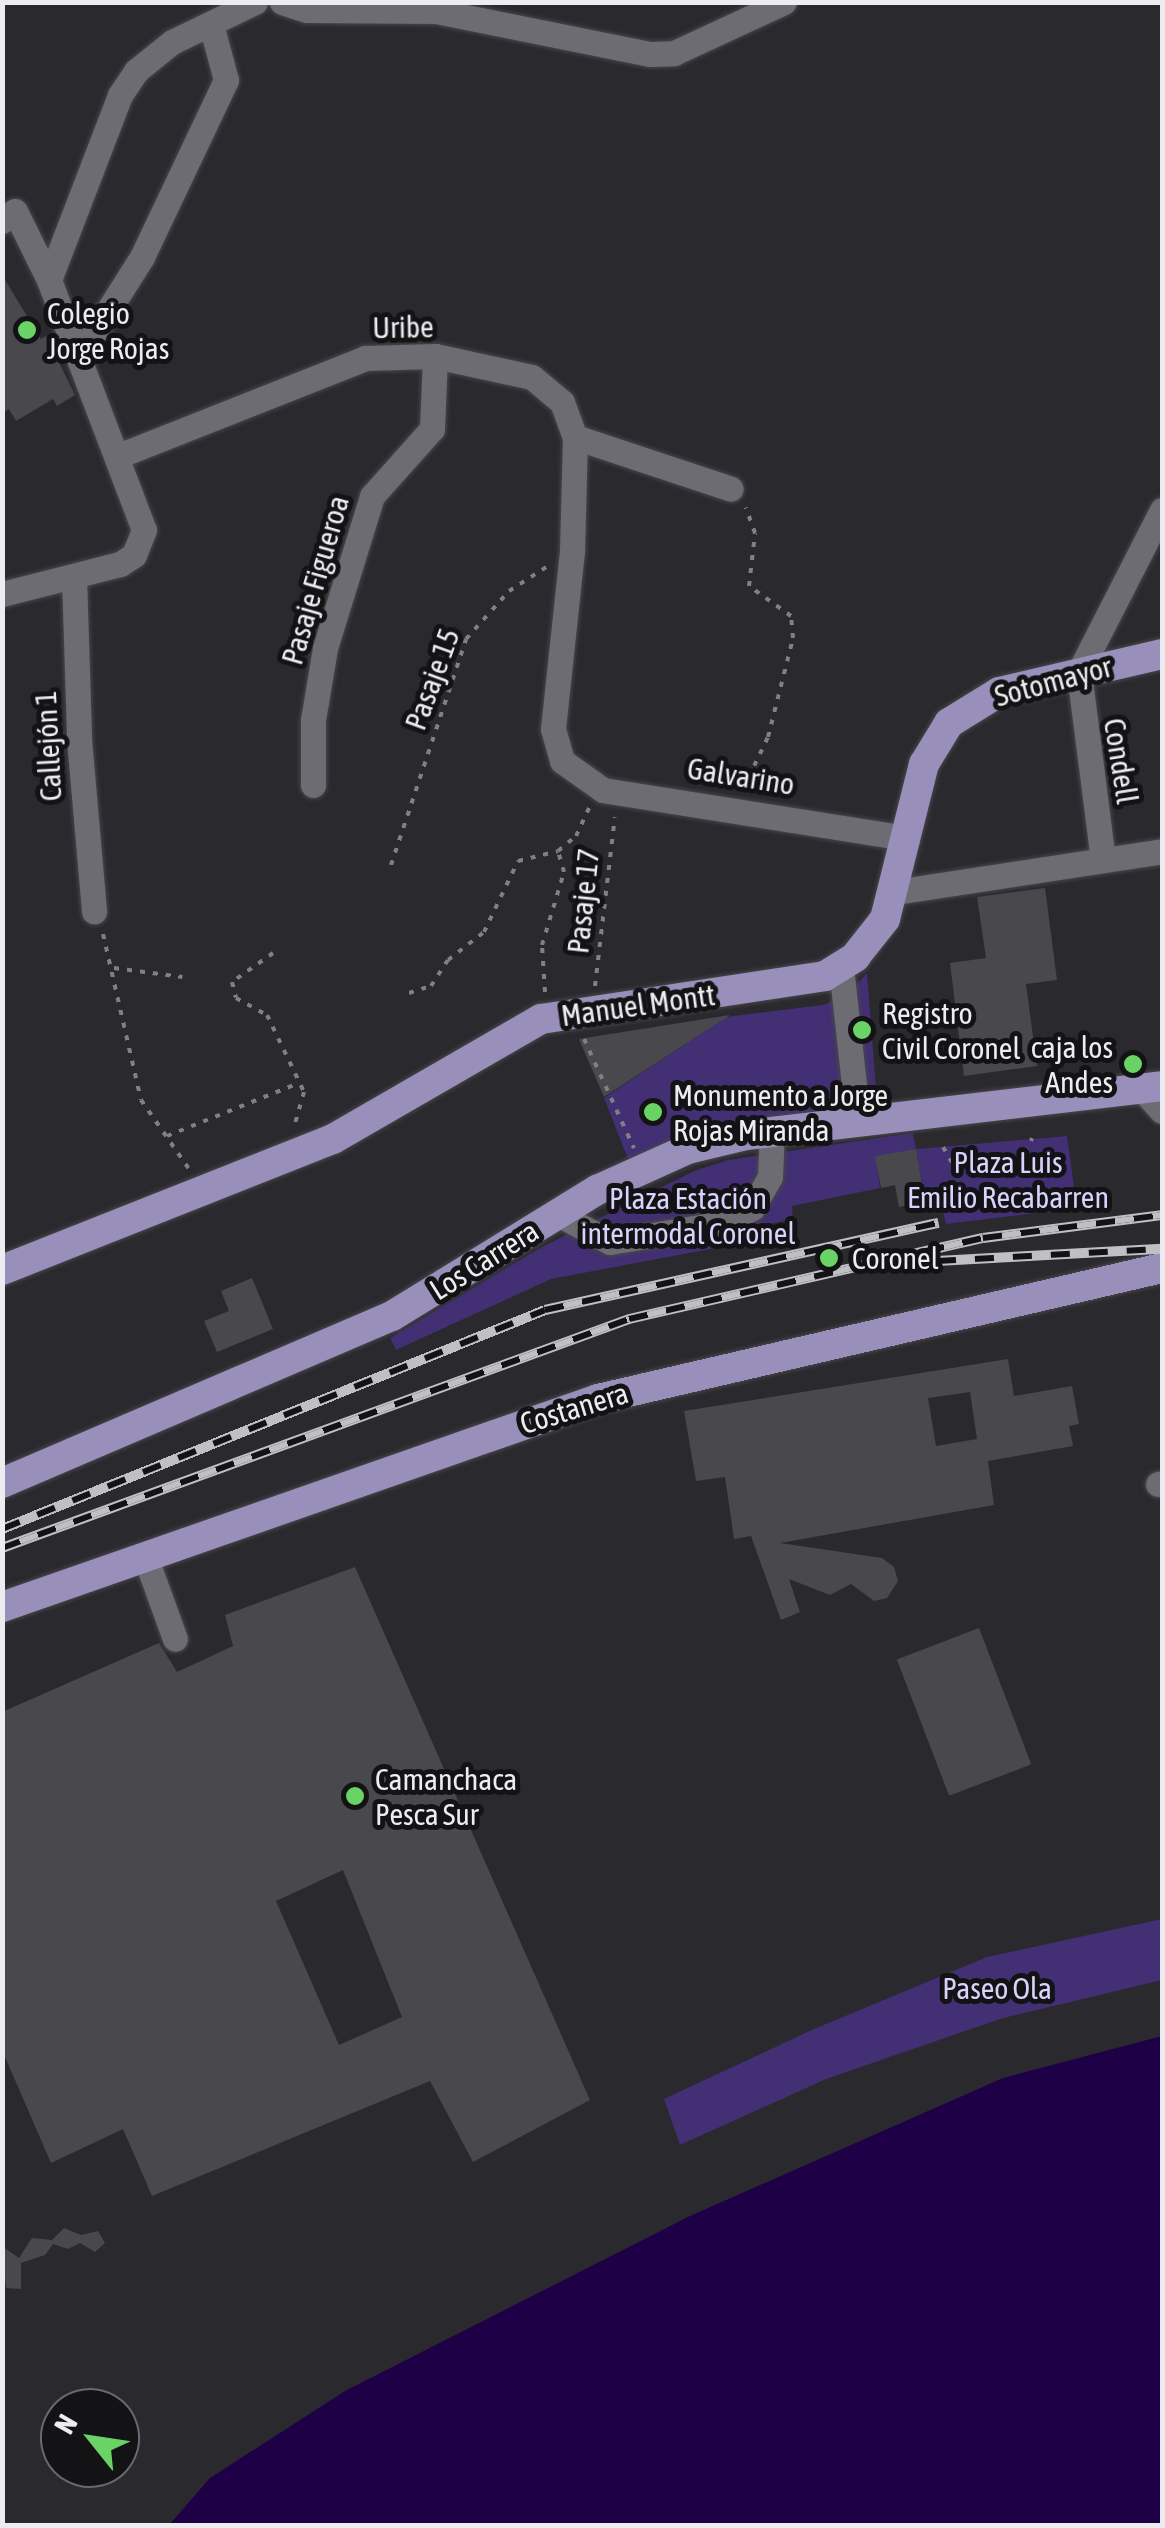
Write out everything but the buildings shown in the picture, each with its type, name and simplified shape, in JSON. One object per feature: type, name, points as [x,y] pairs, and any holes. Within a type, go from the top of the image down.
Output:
[{"type":"main road","name":"Sotomayor","points":[[895,892],[924,764],[949,723],[999,692],[1162,654]]},
{"type":"main road","name":"Manuel Montt","points":[[2,1270],[318,1146],[512,1032],[570,1006],[794,985],[841,967],[878,932],[895,892]]},
{"type":"main road","name":"Los Carrera","points":[[2,1483],[380,1322],[558,1214],[643,1168],[718,1140],[1152,1087]]},
{"type":"main road","name":"Costanera","points":[[2,1607],[598,1399],[1162,1268]]},
{"type":"street","points":[[50,280],[120,96],[148,56],[212,28],[255,2]]},
{"type":"street","points":[[282,2],[306,10],[436,12],[650,54],[674,53],[784,2]]},
{"type":"street","points":[[80,356],[142,257],[226,80],[212,28]]},
{"type":"street","points":[[2,594],[128,560],[143,539],[143,520],[50,280],[9,216]]},
{"type":"street","name":"Uribe","points":[[118,456],[330,367],[383,355],[435,356],[532,377],[562,402],[575,437],[572,551],[553,729],[581,778]]},
{"type":"street","name":"Pasaje Figueroa","points":[[313,785],[313,720],[324,648],[372,496],[432,430],[435,356]]},
{"type":"street","points":[[575,437],[731,489]]},
{"type":"street","points":[[1079,672],[1162,510]]},
{"type":"street","name":"Callejón 1","points":[[74,576],[79,739],[94,911]]},
{"type":"street","name":"Condell","points":[[1079,672],[1103,860]]},
{"type":"street","name":"Galvarino","points":[[581,778],[906,838]]},
{"type":"street","points":[[895,892],[1162,851]]},
{"type":"street","points":[[841,967],[858,1122]]},
{"type":"street","points":[[1152,1087],[1162,1110]]},
{"type":"street","points":[[558,1214],[610,1242],[724,1223],[752,1208],[770,1177],[772,1132]]},
{"type":"street","points":[[145,1556],[175,1639]]},
{"type":"path","points":[[731,489],[750,512],[755,533],[749,586],[791,616],[793,638],[768,737],[735,806]]},
{"type":"path","name":"Pasaje 15","points":[[391,865],[466,639],[509,592],[572,551]]},
{"type":"path","points":[[409,993],[431,986],[448,960],[484,932],[518,861],[558,851],[587,819],[581,778]]},
{"type":"path","name":"Pasaje 17","points":[[570,1006],[616,807]]},
{"type":"path","points":[[558,851],[564,872],[542,945],[643,1168]]},
{"type":"path","points":[[94,911],[114,968],[124,1045],[142,1100],[189,1169],[202,1169]]},
{"type":"path","points":[[274,953],[232,982],[236,998],[267,1015],[304,1092]]},
{"type":"path","points":[[114,968],[182,977]]},
{"type":"path","points":[[166,1136],[300,1083]]},
{"type":"path","points":[[943,1147],[957,1171],[1019,1164],[1032,1138]]},
{"type":"green space","points":[[867,973],[878,1115],[632,1169],[604,1098],[705,1031],[709,1019],[823,1005],[846,996]]},
{"type":"green space","name":"Plaza Estación intermodal Coronel","points":[[913,1133],[916,1149],[876,1157],[880,1188],[792,1206],[793,1219],[726,1233],[726,1246],[551,1279],[396,1350],[390,1338],[540,1248],[694,1171],[728,1160]]},
{"type":"green space","name":"Plaza Luis Emilio Recabarren","points":[[1067,1136],[1077,1208],[946,1224],[940,1200],[925,1202],[916,1149]]},
{"type":"green space","name":"Paseo Ola","points":[[1162,1919],[1162,1980],[1003,2018],[826,2079],[680,2145],[664,2099],[814,2029],[987,1957]]},
{"type":"shaded area","points":[[1162,2036],[1162,2525],[169,2525],[210,2478],[345,2391],[690,2216],[1003,2078]]},
{"type":"railway","points":[[2,1548],[629,1319],[983,1238],[1162,1215]]},
{"type":"railway","points":[[2,1529],[545,1310],[939,1223]]},
{"type":"railway","points":[[937,1261],[1162,1249]]},
{"type":"place","name":"Colegio Jorge Rojas","points":[[27,330]]},
{"type":"place","name":"Registro Civil Coronel","points":[[862,1030]]},
{"type":"place","name":"caja los Andes","points":[[1133,1064]]},
{"type":"place","name":"Monumento a Jorge Rojas Miranda","points":[[653,1112]]},
{"type":"place","name":"Coronel","points":[[829,1258]]},
{"type":"place","name":"Camanchaca Pesca Sur","points":[[355,1796]]}]
